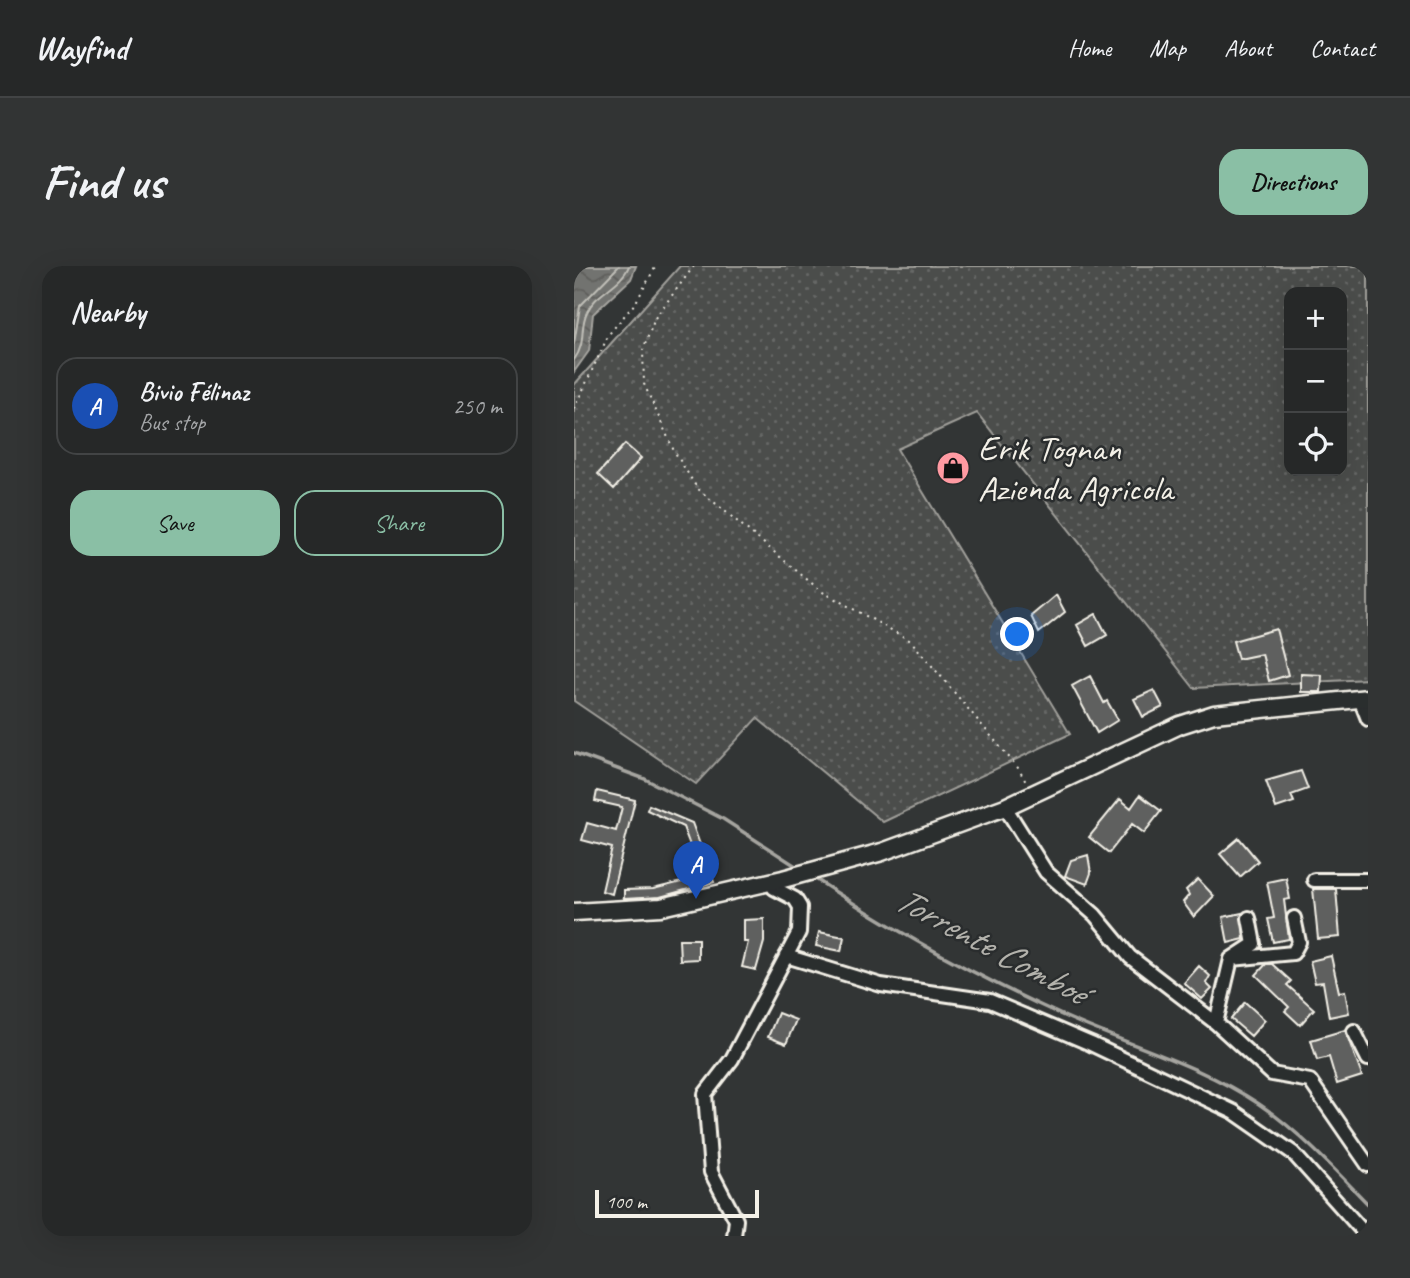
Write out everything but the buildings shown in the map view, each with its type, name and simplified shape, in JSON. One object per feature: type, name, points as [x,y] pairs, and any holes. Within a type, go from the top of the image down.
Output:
[{"type":"main road","points":[[574,912],[661,907],[777,881],[882,852],[1005,807],[1180,725],[1214,714],[1364,699]]},
{"type":"street","points":[[1364,699],[1368,719]]},
{"type":"street","points":[[1005,807],[1046,872],[1095,915],[1130,957],[1216,1023],[1272,1074],[1310,1081],[1368,1165]]},
{"type":"street","points":[[1314,880],[1368,880]]},
{"type":"street","points":[[734,1236],[736,1220],[711,1172],[705,1094],[732,1059],[799,932],[800,907],[795,899],[774,888],[777,881]]},
{"type":"street","points":[[1216,1023],[1231,959],[1254,944],[1248,918]]},
{"type":"street","points":[[1231,959],[1293,953],[1299,942],[1294,918]]},
{"type":"street","points":[[786,956],[881,985],[990,1001],[1091,1044],[1234,1112],[1293,1153],[1367,1236]]},
{"type":"street","points":[[1354,1031],[1368,1059]]},
{"type":"path","points":[[574,409],[609,334],[636,302],[656,266]]},
{"type":"path","points":[[694,266],[655,318],[643,350],[644,384],[674,451],[697,488],[821,591],[911,641],[1018,768],[1033,795]]},
{"type":"shaded area","points":[[680,266],[1368,266],[1368,679],[1194,688],[977,413],[897,449],[1070,734],[883,822],[757,718],[696,784],[574,701],[574,385]]},
{"type":"water","points":[[574,266],[636,266],[631,279],[593,314],[589,351],[574,372]]},
{"type":"waterway","name":"Torrente Comboé","points":[[574,753],[645,779],[723,819],[802,870]]},
{"type":"waterway","name":"Torrente Comboé","points":[[811,876],[904,934],[967,969],[1066,1017],[1189,1067],[1236,1090],[1288,1126],[1368,1204]]},
{"type":"place","name":"Erik Tognan Azienda Agricola","points":[[953,468]]},
{"type":"place","name":"Bivio Félinaz","points":[[696,899]]}]
